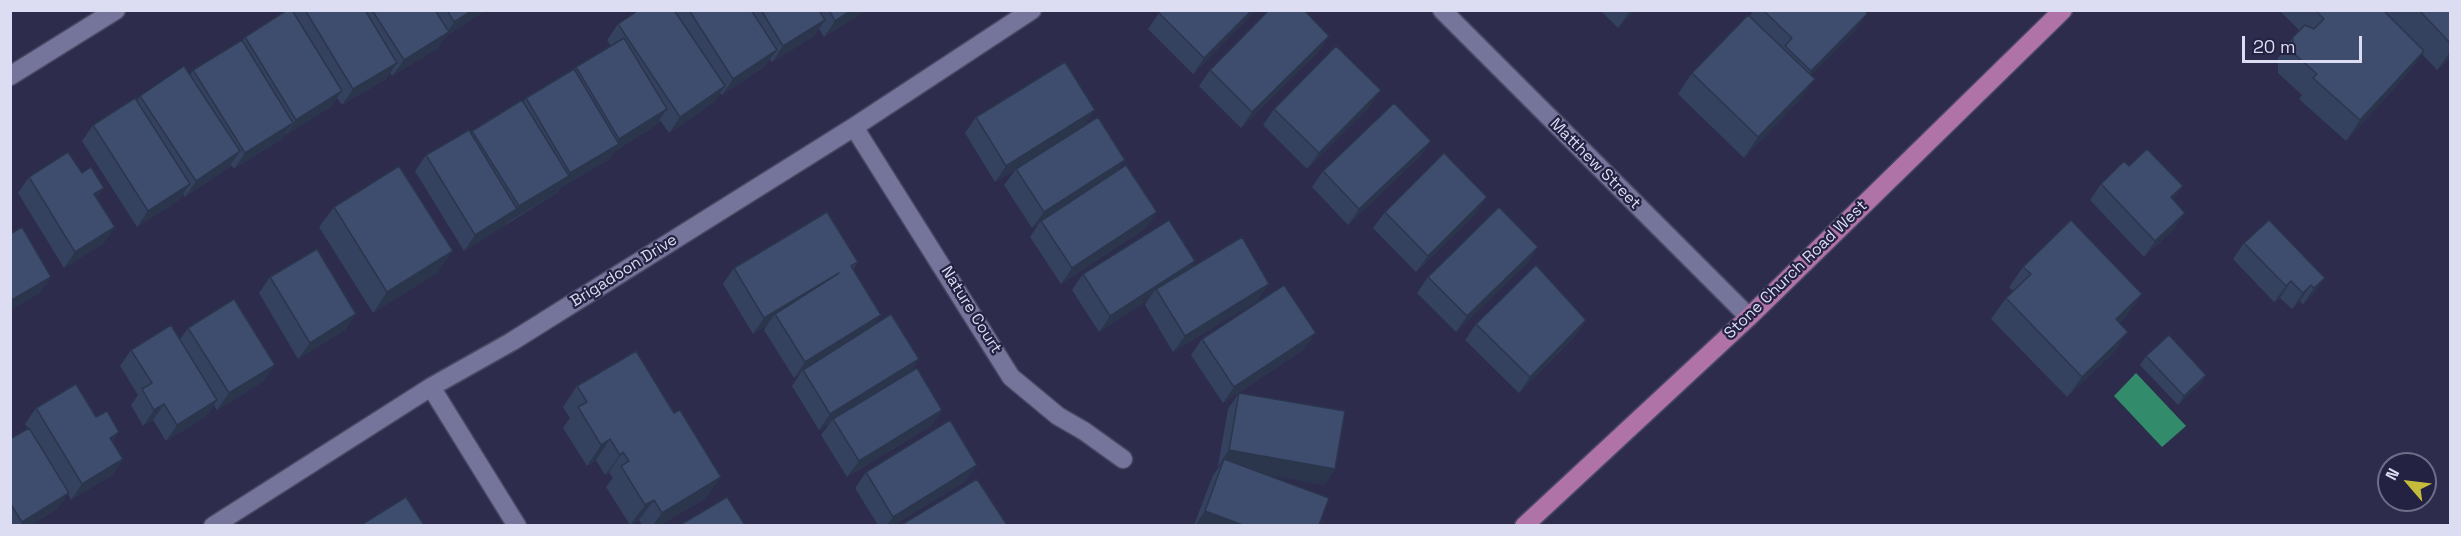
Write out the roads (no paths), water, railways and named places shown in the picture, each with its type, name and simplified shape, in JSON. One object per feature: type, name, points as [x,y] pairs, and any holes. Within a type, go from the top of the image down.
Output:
[{"type":"main road","name":"Stone Church Road West","points":[[1524,525],[1749,317],[2063,10]]},
{"type":"street","points":[[10,76],[116,10]]},
{"type":"street","name":"Matthew Street","points":[[1442,10],[1749,317]]},
{"type":"street","name":"Brigadoon Drive","points":[[213,525],[431,387],[511,342],[854,127],[1026,12]]},
{"type":"street","name":"Nature Court","points":[[854,127],[1011,377],[1058,417],[1084,430],[1123,459]]},
{"type":"street","points":[[431,387],[517,525]]}]
